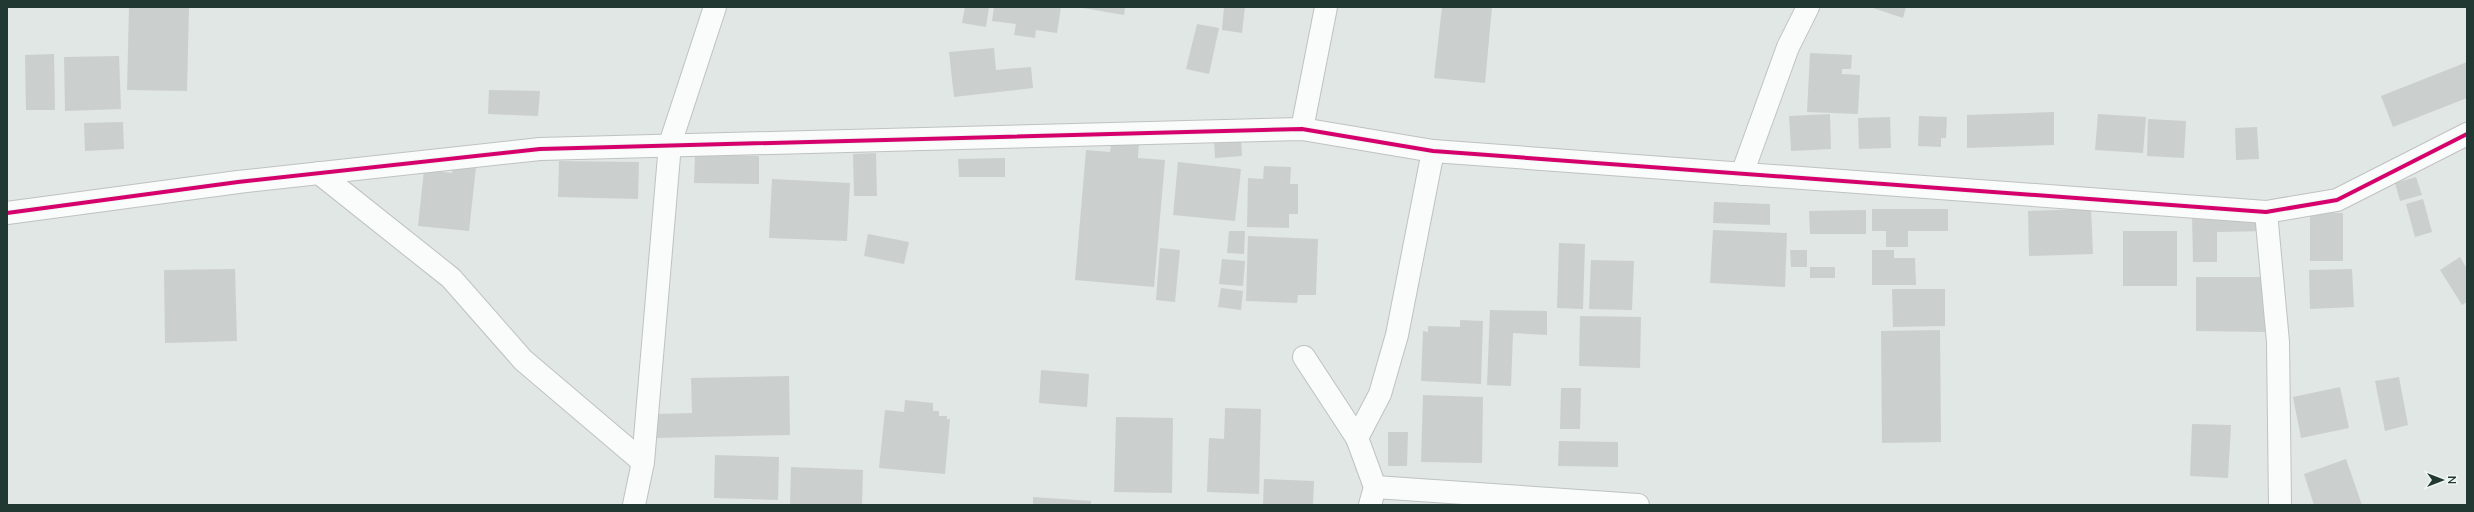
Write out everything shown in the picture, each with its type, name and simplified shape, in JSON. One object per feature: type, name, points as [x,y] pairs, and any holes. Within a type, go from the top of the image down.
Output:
[{"type":"street","points":[[634,505],[643,462],[670,144],[715,7]]},
{"type":"street","points":[[1302,129],[1326,7]]},
{"type":"street","points":[[1742,174],[1788,47],[1808,7]]},
{"type":"street","points":[[7,213],[319,173],[540,149],[670,144],[1302,129],[1433,151],[2266,212],[2337,200],[2467,134]]},
{"type":"street","points":[[1357,438],[1380,394],[1397,335],[1433,151]]},
{"type":"street","points":[[319,173],[451,278],[523,360],[643,462]]},
{"type":"street","points":[[2266,212],[2278,342],[2280,505]]},
{"type":"street","points":[[1304,357],[1357,438],[1372,496],[1638,505]]},
{"type":"building","points":[[129,7],[189,7],[187,91],[127,90]]},
{"type":"building","points":[[965,7],[989,7],[986,27],[962,23]]},
{"type":"building","points":[[994,7],[1061,7],[1057,33],[1036,30],[1035,38],[1014,35],[1016,24],[992,21]]},
{"type":"building","points":[[1077,7],[1125,7],[1124,15]]},
{"type":"building","points":[[1224,7],[1245,7],[1242,33],[1222,30]]},
{"type":"building","points":[[1442,7],[1492,7],[1485,83],[1434,78]]},
{"type":"building","points":[[1870,7],[1906,7],[1903,18]]},
{"type":"building","points":[[1197,24],[1219,28],[1209,74],[1186,69]]},
{"type":"building","points":[[994,48],[996,70],[1031,67],[1033,88],[954,97],[949,52]]},
{"type":"building","points":[[1810,53],[1852,55],[1851,69],[1842,69],[1842,74],[1860,75],[1858,114],[1807,112]]},
{"type":"building","points":[[54,54],[55,110],[26,110],[25,55]]},
{"type":"building","points":[[119,56],[121,109],[65,111],[64,57]]},
{"type":"building","points":[[2467,62],[2467,98],[2393,127],[2381,96]]},
{"type":"building","points":[[489,90],[540,91],[538,116],[488,114]]},
{"type":"building","points":[[2054,112],[2054,145],[1967,148],[1967,115]]},
{"type":"building","points":[[1830,114],[1831,149],[1791,151],[1789,116]]},
{"type":"building","points":[[2098,114],[2146,117],[2143,153],[2095,150]]},
{"type":"building","points":[[1919,116],[1947,117],[1946,138],[1941,138],[1941,147],[1918,146]]},
{"type":"building","points":[[1890,117],[1891,148],[1859,149],[1858,118]]},
{"type":"building","points":[[2148,119],[2186,121],[2184,158],[2147,156]]},
{"type":"building","points":[[123,122],[124,149],[85,151],[84,123]]},
{"type":"building","points":[[2257,127],[2259,159],[2236,160],[2235,128]]},
{"type":"building","points":[[1241,138],[1242,156],[1215,158],[1214,139]]},
{"type":"building","points":[[1112,139],[1139,142],[1138,158],[1165,160],[1154,287],[1075,280],[1086,150],[1110,152]]},
{"type":"building","points":[[876,153],[877,196],[854,196],[853,154]]},
{"type":"building","points":[[695,154],[759,156],[759,184],[694,183]]},
{"type":"building","points":[[455,156],[477,158],[469,231],[418,226],[424,170],[452,173]]},
{"type":"building","points":[[1005,158],[1005,177],[959,177],[958,159]]},
{"type":"building","points":[[559,161],[639,162],[638,199],[558,197]]},
{"type":"building","points":[[1178,162],[1241,169],[1235,221],[1173,215]]},
{"type":"building","points":[[1264,166],[1291,167],[1290,184],[1298,184],[1298,214],[1289,214],[1289,228],[1247,227],[1248,178],[1263,179]]},
{"type":"building","points":[[2416,177],[2422,195],[2400,201],[2395,183]]},
{"type":"building","points":[[772,179],[850,183],[847,241],[769,238]]},
{"type":"building","points":[[2423,199],[2432,232],[2415,237],[2406,204]]},
{"type":"building","points":[[1714,202],[1770,204],[1770,225],[1713,223]]},
{"type":"building","points":[[1872,209],[1948,209],[1948,231],[1908,231],[1908,247],[1886,247],[1886,231],[1872,231]]},
{"type":"building","points":[[2091,209],[2093,254],[2029,256],[2028,211]]},
{"type":"building","points":[[1866,210],[1866,234],[1810,234],[1809,211]]},
{"type":"building","points":[[2265,212],[2266,231],[2217,232],[2217,262],[2193,262],[2192,214]]},
{"type":"building","points":[[2310,212],[2343,213],[2343,261],[2310,261]]},
{"type":"building","points":[[1713,230],[1787,233],[1785,287],[1710,283]]},
{"type":"building","points":[[1229,231],[1245,231],[1244,254],[1227,253]]},
{"type":"building","points":[[2123,231],[2177,231],[2177,286],[2123,286]]},
{"type":"building","points":[[868,234],[909,242],[904,264],[864,256]]},
{"type":"building","points":[[1248,236],[1318,239],[1316,295],[1298,295],[1297,303],[1246,301]]},
{"type":"building","points":[[1559,243],[1585,244],[1583,309],[1557,308]]},
{"type":"building","points":[[1160,248],[1180,250],[1175,302],[1156,300]]},
{"type":"building","points":[[1790,250],[1807,250],[1807,267],[1791,267]]},
{"type":"building","points":[[1872,250],[1894,250],[1894,258],[1915,258],[1916,285],[1872,285]]},
{"type":"building","points":[[2460,257],[2467,269],[2467,302],[2462,305],[2440,270]]},
{"type":"building","points":[[1222,259],[1245,261],[1243,286],[1219,284]]},
{"type":"building","points":[[1591,260],[1634,261],[1632,310],[1589,309]]},
{"type":"building","points":[[1810,267],[1835,267],[1835,278],[1810,278]]},
{"type":"building","points":[[235,269],[237,341],[165,343],[164,270]]},
{"type":"building","points":[[2352,269],[2354,307],[2310,309],[2309,270]]},
{"type":"building","points":[[2196,277],[2267,277],[2267,332],[2196,331]]},
{"type":"building","points":[[1221,288],[1243,291],[1241,310],[1218,307]]},
{"type":"building","points":[[1892,289],[1945,289],[1945,326],[1893,327]]},
{"type":"building","points":[[1490,310],[1547,311],[1547,335],[1513,333],[1511,386],[1487,385]]},
{"type":"building","points":[[1580,316],[1641,317],[1640,368],[1579,366]]},
{"type":"building","points":[[1460,320],[1483,321],[1481,384],[1421,381],[1423,331],[1428,332],[1428,326],[1460,327]]},
{"type":"building","points":[[1940,330],[1941,442],[1882,443],[1881,331]]},
{"type":"building","points":[[1041,370],[1089,374],[1087,407],[1039,403]]},
{"type":"building","points":[[789,376],[790,435],[655,438],[655,414],[692,413],[691,378]]},
{"type":"building","points":[[2399,377],[2408,425],[2385,431],[2375,381]]},
{"type":"building","points":[[2340,387],[2349,428],[2301,438],[2293,397]]},
{"type":"building","points":[[1561,388],[1581,388],[1580,429],[1560,429]]},
{"type":"building","points":[[1423,395],[1483,397],[1482,463],[1421,462]]},
{"type":"building","points":[[905,400],[933,403],[933,411],[939,411],[939,416],[947,416],[947,419],[950,419],[945,474],[879,468],[885,410],[904,412]]},
{"type":"building","points":[[1225,408],[1261,409],[1259,494],[1207,492],[1209,438],[1224,439]]},
{"type":"building","points":[[1116,417],[1173,418],[1172,493],[1114,492]]},
{"type":"building","points":[[2192,424],[2231,425],[2228,478],[2190,476]]},
{"type":"building","points":[[1388,432],[1408,432],[1407,466],[1388,466]]},
{"type":"building","points":[[1559,441],[1618,442],[1618,467],[1558,466]]},
{"type":"building","points":[[715,455],[779,457],[778,500],[714,498]]},
{"type":"building","points":[[2346,459],[2362,505],[2314,505],[2304,474]]},
{"type":"building","points":[[791,467],[863,470],[862,505],[790,505]]},
{"type":"building","points":[[1264,479],[1314,481],[1313,505],[1263,505]]},
{"type":"building","points":[[1033,497],[1091,501],[1091,505],[1033,505]]},
{"type":"cycle path","points":[[7,213],[238,182],[540,149],[1302,129],[1433,151],[2266,212],[2337,200],[2467,134]]}]
